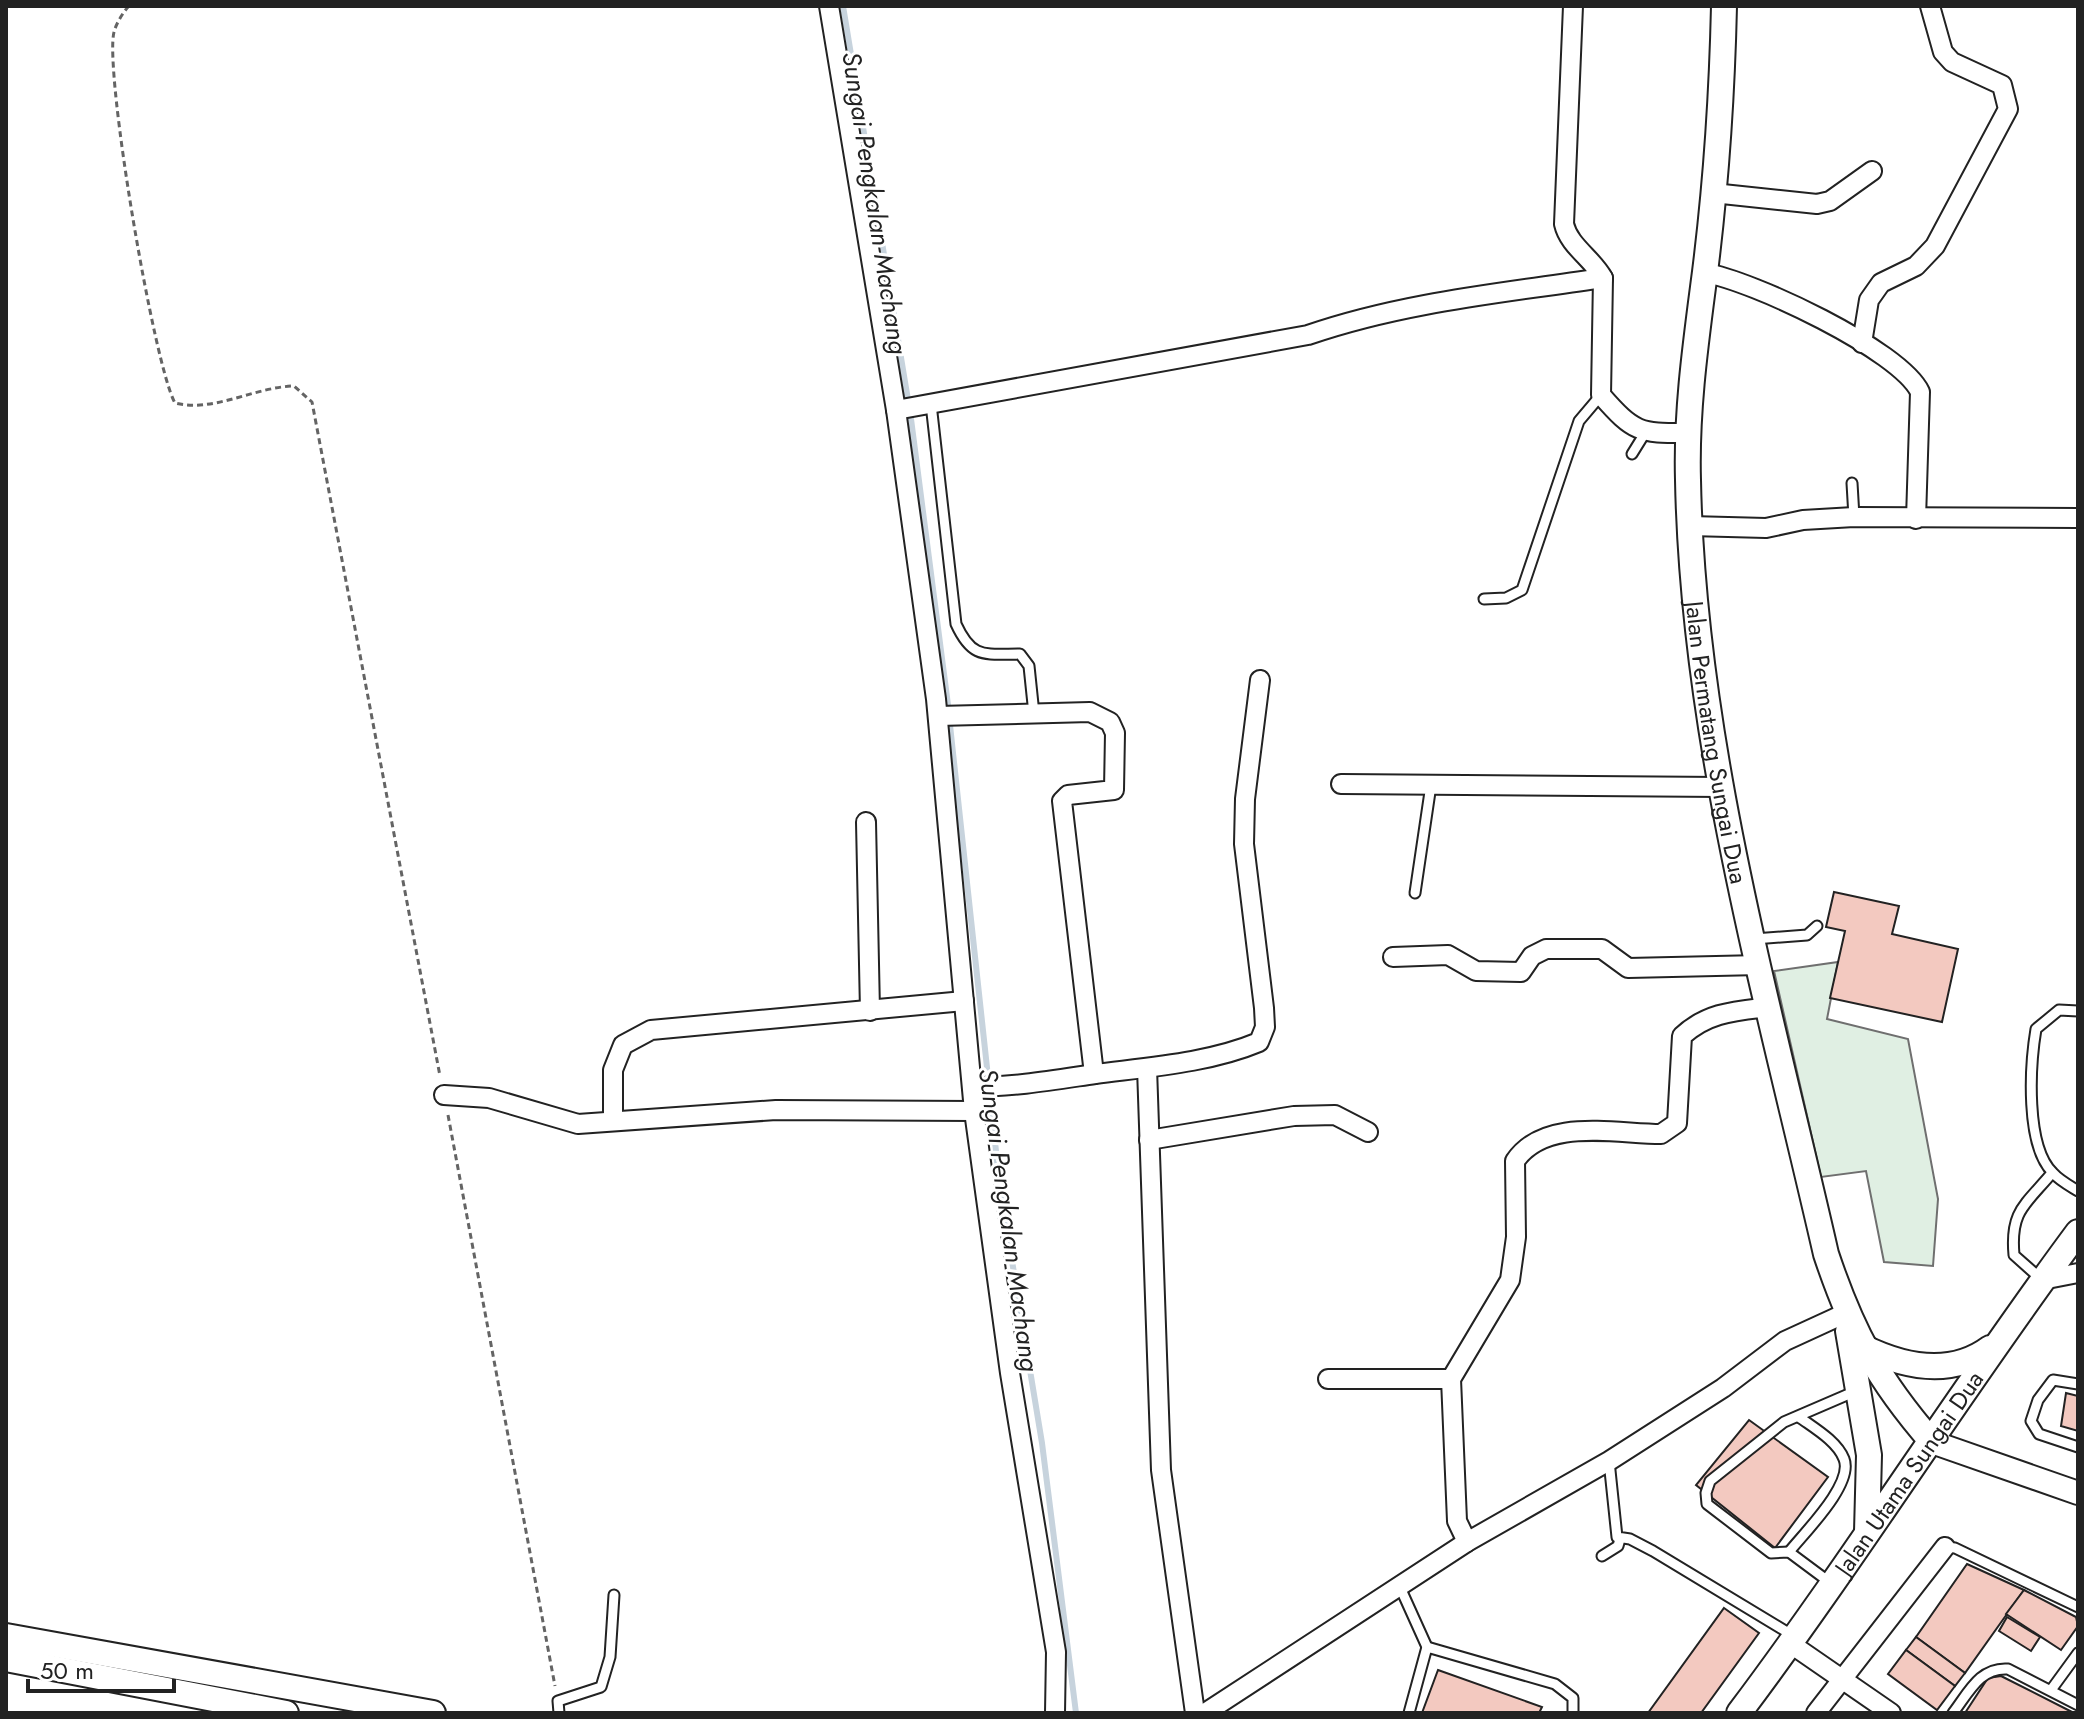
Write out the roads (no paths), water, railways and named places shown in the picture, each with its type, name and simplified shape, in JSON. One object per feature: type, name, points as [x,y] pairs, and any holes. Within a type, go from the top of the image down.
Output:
[{"type":"main road","name":"Jalan Permatang Sungai Dua","points":[[1724,6],[1713,193],[1692,357],[1690,526],[1698,637],[1722,787],[1826,1254],[1846,1313],[1862,1347],[1894,1398],[1932,1442]]},
{"type":"main road","name":"Jalan Utama Sungai Dua","points":[[1739,1713],[1932,1442],[1992,1347],[2078,1232]]},
{"type":"main road","points":[[1846,1313],[1856,1391],[1869,1455],[1867,1534]]},
{"type":"main road","points":[[1862,1347],[1895,1363],[1937,1367],[1963,1364],[1992,1347]]},
{"type":"main road","points":[[6,1636],[422,1712]]},
{"type":"main road","points":[[6,1659],[286,1713]]},
{"type":"street","points":[[829,6],[896,410],[938,716],[964,1001],[975,1087],[974,1111],[1010,1373],[1056,1652],[1055,1713]]},
{"type":"street","points":[[1573,6],[1564,224],[1567,237],[1596,266],[1603,278],[1601,395],[1619,416],[1645,433],[1689,433]]},
{"type":"street","points":[[1862,343],[1869,300],[1881,283],[1916,266],[1935,246],[2008,109],[2002,85],[1966,71],[1943,52],[1930,6]]},
{"type":"street","points":[[1713,193],[1817,204],[1839,196],[1872,171]]},
{"type":"street","points":[[1705,273],[1728,277],[1778,297],[1862,343],[1905,372],[1920,392],[1916,519]]},
{"type":"street","points":[[896,410],[1308,335],[1366,315],[1415,305],[1603,278]]},
{"type":"street","points":[[1690,526],[1766,528],[1803,520],[1854,517],[2078,518]]},
{"type":"street","points":[[975,1087],[1018,1086],[1147,1068],[1239,1050],[1259,1042],[1265,1027],[1244,844],[1245,799],[1260,680]]},
{"type":"street","points":[[938,716],[1090,712],[1110,722],[1115,733],[1114,790],[1068,795],[1062,801],[1094,1074]]},
{"type":"street","points":[[1341,784],[1722,787]]},
{"type":"street","points":[[866,822],[870,1011]]},
{"type":"street","points":[[1393,957],[1448,955],[1476,971],[1521,976],[1532,956],[1546,949],[1602,949],[1628,968],[1760,965]]},
{"type":"street","points":[[613,1121],[613,1070],[623,1045],[651,1030],[964,1001]]},
{"type":"street","points":[[1467,1542],[1457,1521],[1451,1379],[1510,1280],[1516,1237],[1515,1161],[1522,1150],[1533,1142],[1558,1133],[1661,1134],[1671,1130],[1679,1115],[1682,1036],[1703,1019],[1769,1007]]},
{"type":"street","points":[[1147,1068],[1161,1470],[1195,1713]]},
{"type":"street","points":[[444,1095],[489,1098],[578,1124],[776,1110],[974,1111]]},
{"type":"street","points":[[1149,1140],[1294,1116],[1321,1115],[1335,1115],[1368,1132]]},
{"type":"street","points":[[2042,1280],[2078,1273]]},
{"type":"street","points":[[1205,1713],[1467,1542],[1609,1461],[1723,1388],[1785,1341],[1846,1313]]},
{"type":"street","points":[[1328,1379],[1451,1379]]},
{"type":"street","points":[[1932,1442],[2078,1493]]},
{"type":"street","points":[[1816,1713],[1945,1547]]},
{"type":"street","points":[[1793,1641],[1841,1680],[1891,1713]]},
{"type":"lane","points":[[1484,599],[1506,598],[1522,590],[1579,421],[1601,395]]},
{"type":"lane","points":[[931,404],[956,624],[966,646],[981,654],[1020,654],[1029,666],[1034,714]]},
{"type":"lane","points":[[1632,454],[1645,433]]},
{"type":"lane","points":[[1852,483],[1854,517]]},
{"type":"lane","points":[[1415,893],[1431,785]]},
{"type":"lane","points":[[1754,939],[1807,935],[1817,926]]},
{"type":"lane","points":[[2078,1011],[2059,1010],[2036,1029],[2030,1066],[2037,1147],[2052,1173],[2078,1191]]},
{"type":"lane","points":[[2042,1280],[2014,1255],[2012,1232],[2015,1217],[2052,1173]]},
{"type":"lane","points":[[2078,1384],[2053,1380],[2038,1400],[2031,1421],[2039,1434],[2078,1447]]},
{"type":"lane","points":[[1833,1585],[1789,1552],[1771,1553],[1707,1504],[1706,1493],[1710,1481],[1784,1422],[1856,1391]]},
{"type":"lane","points":[[1789,1552],[1844,1480],[1845,1462],[1837,1447],[1799,1417]]},
{"type":"lane","points":[[1609,1461],[1616,1535],[1620,1539],[1630,1539],[1653,1551],[1793,1641]]},
{"type":"lane","points":[[1602,1556],[1618,1546],[1620,1539]]},
{"type":"lane","points":[[1945,1547],[1955,1548],[2078,1607]]},
{"type":"lane","points":[[1399,1585],[1427,1647],[1409,1713]]},
{"type":"lane","points":[[559,1713],[558,1701],[601,1687],[610,1657],[614,1595]]},
{"type":"lane","points":[[1427,1647],[1555,1684],[1573,1698],[1573,1713]]},
{"type":"lane","points":[[2051,1690],[2078,1653]]},
{"type":"lane","points":[[1953,1713],[1984,1672],[1995,1668],[2008,1669],[2078,1705]]},
{"type":"waterway","name":"Sungai Pengkalan Machang","points":[[843,6],[908,400]]},
{"type":"waterway","name":"Sungai Pengkalan Machang","points":[[911,419],[948,705]]},
{"type":"waterway","name":"Sungai Pengkalan Machang","points":[[950,725],[1000,1188],[1042,1443],[1076,1713]]}]
